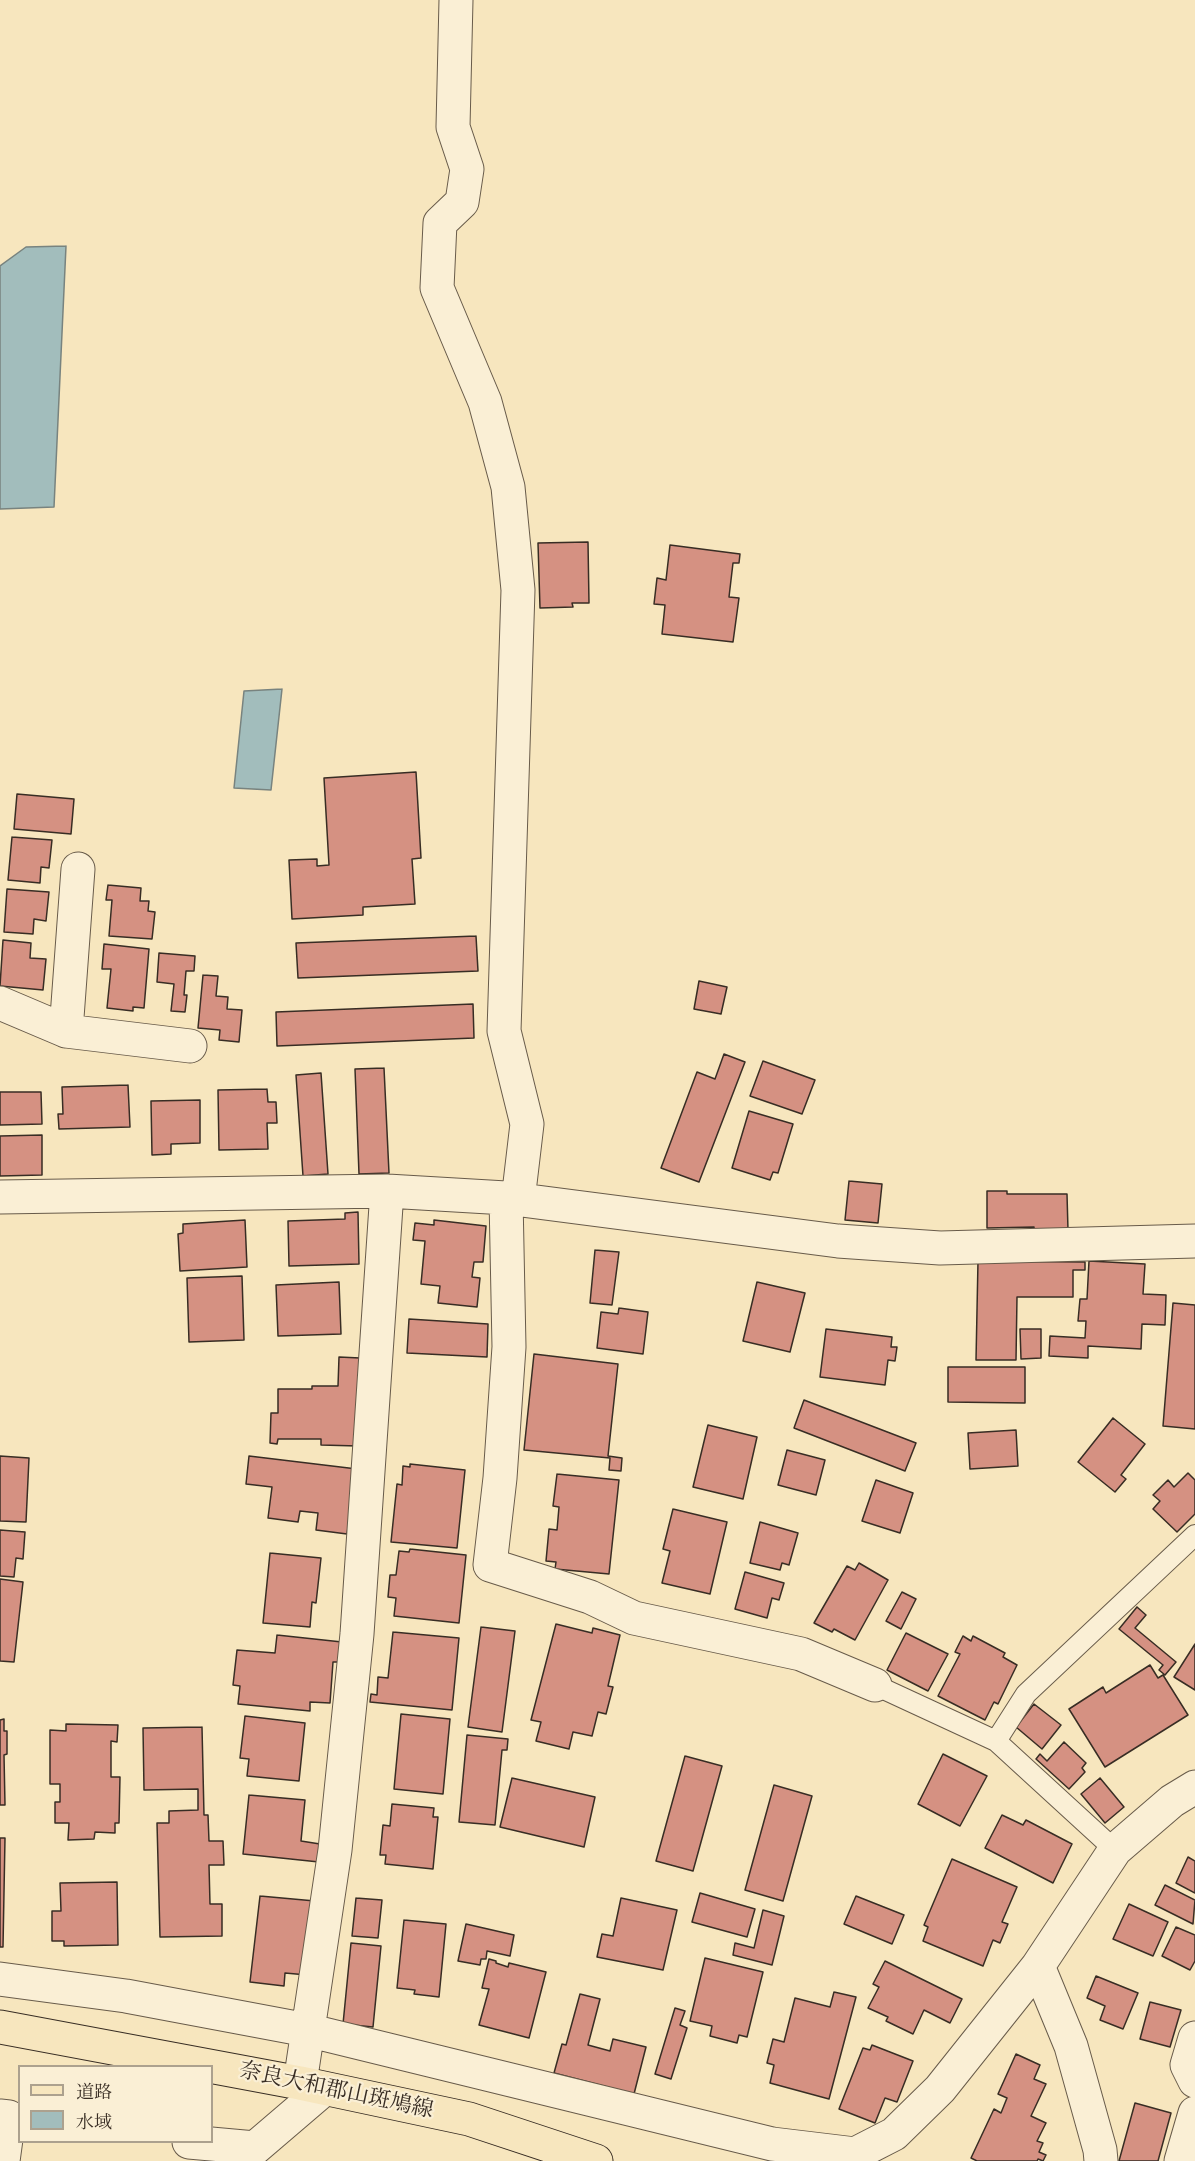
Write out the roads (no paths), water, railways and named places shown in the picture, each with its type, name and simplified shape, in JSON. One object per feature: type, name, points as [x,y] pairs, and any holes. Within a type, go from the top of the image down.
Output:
[{"type":"main road","name":"奈良大和郡山斑鳩線","points":[[0,2027],[204,2065]]},
{"type":"main road","name":"奈良大和郡山斑鳩線","points":[[213,2067],[469,2119],[596,2161]]},
{"type":"street","points":[[456,0],[453,127],[467,169],[462,202],[440,223],[437,288],[485,402],[508,487],[518,590],[504,1032],[527,1124],[512,1199],[509,1347],[500,1478],[490,1565],[590,1597],[634,1618],[801,1654],[875,1685]]},
{"type":"street","points":[[66,1031],[78,869]]},
{"type":"street","points":[[0,1003],[66,1031],[190,1046]]},
{"type":"street","points":[[200,2143],[255,2148],[312,2086],[307,2030],[335,1850],[357,1634],[387,1191]]},
{"type":"street","points":[[0,1197],[387,1191],[512,1199],[849,1242],[940,1248],[1195,1241]]},
{"type":"street","points":[[0,1978],[126,1996],[307,2030],[772,2144],[855,2154],[894,2134],[940,2089],[1038,1966],[1115,1850],[1172,1801],[1195,1786]]},
{"type":"street","points":[[1038,1966],[1071,2046],[1100,2150],[1101,2161]]},
{"type":"street","points":[[1195,2038],[1187,2065],[1195,2081]]},
{"type":"street","points":[[1181,2161],[1195,2113]]},
{"type":"street","points":[[3,2161],[9,2117]]},
{"type":"lane","points":[[996,1741],[1026,1694],[1195,1535]]},
{"type":"lane","points":[[875,1685],[996,1741],[1115,1850]]},
{"type":"water","points":[[66,246],[54,507],[0,509],[0,266],[26,247]]},
{"type":"water","points":[[282,689],[271,790],[234,788],[244,691]]}]
